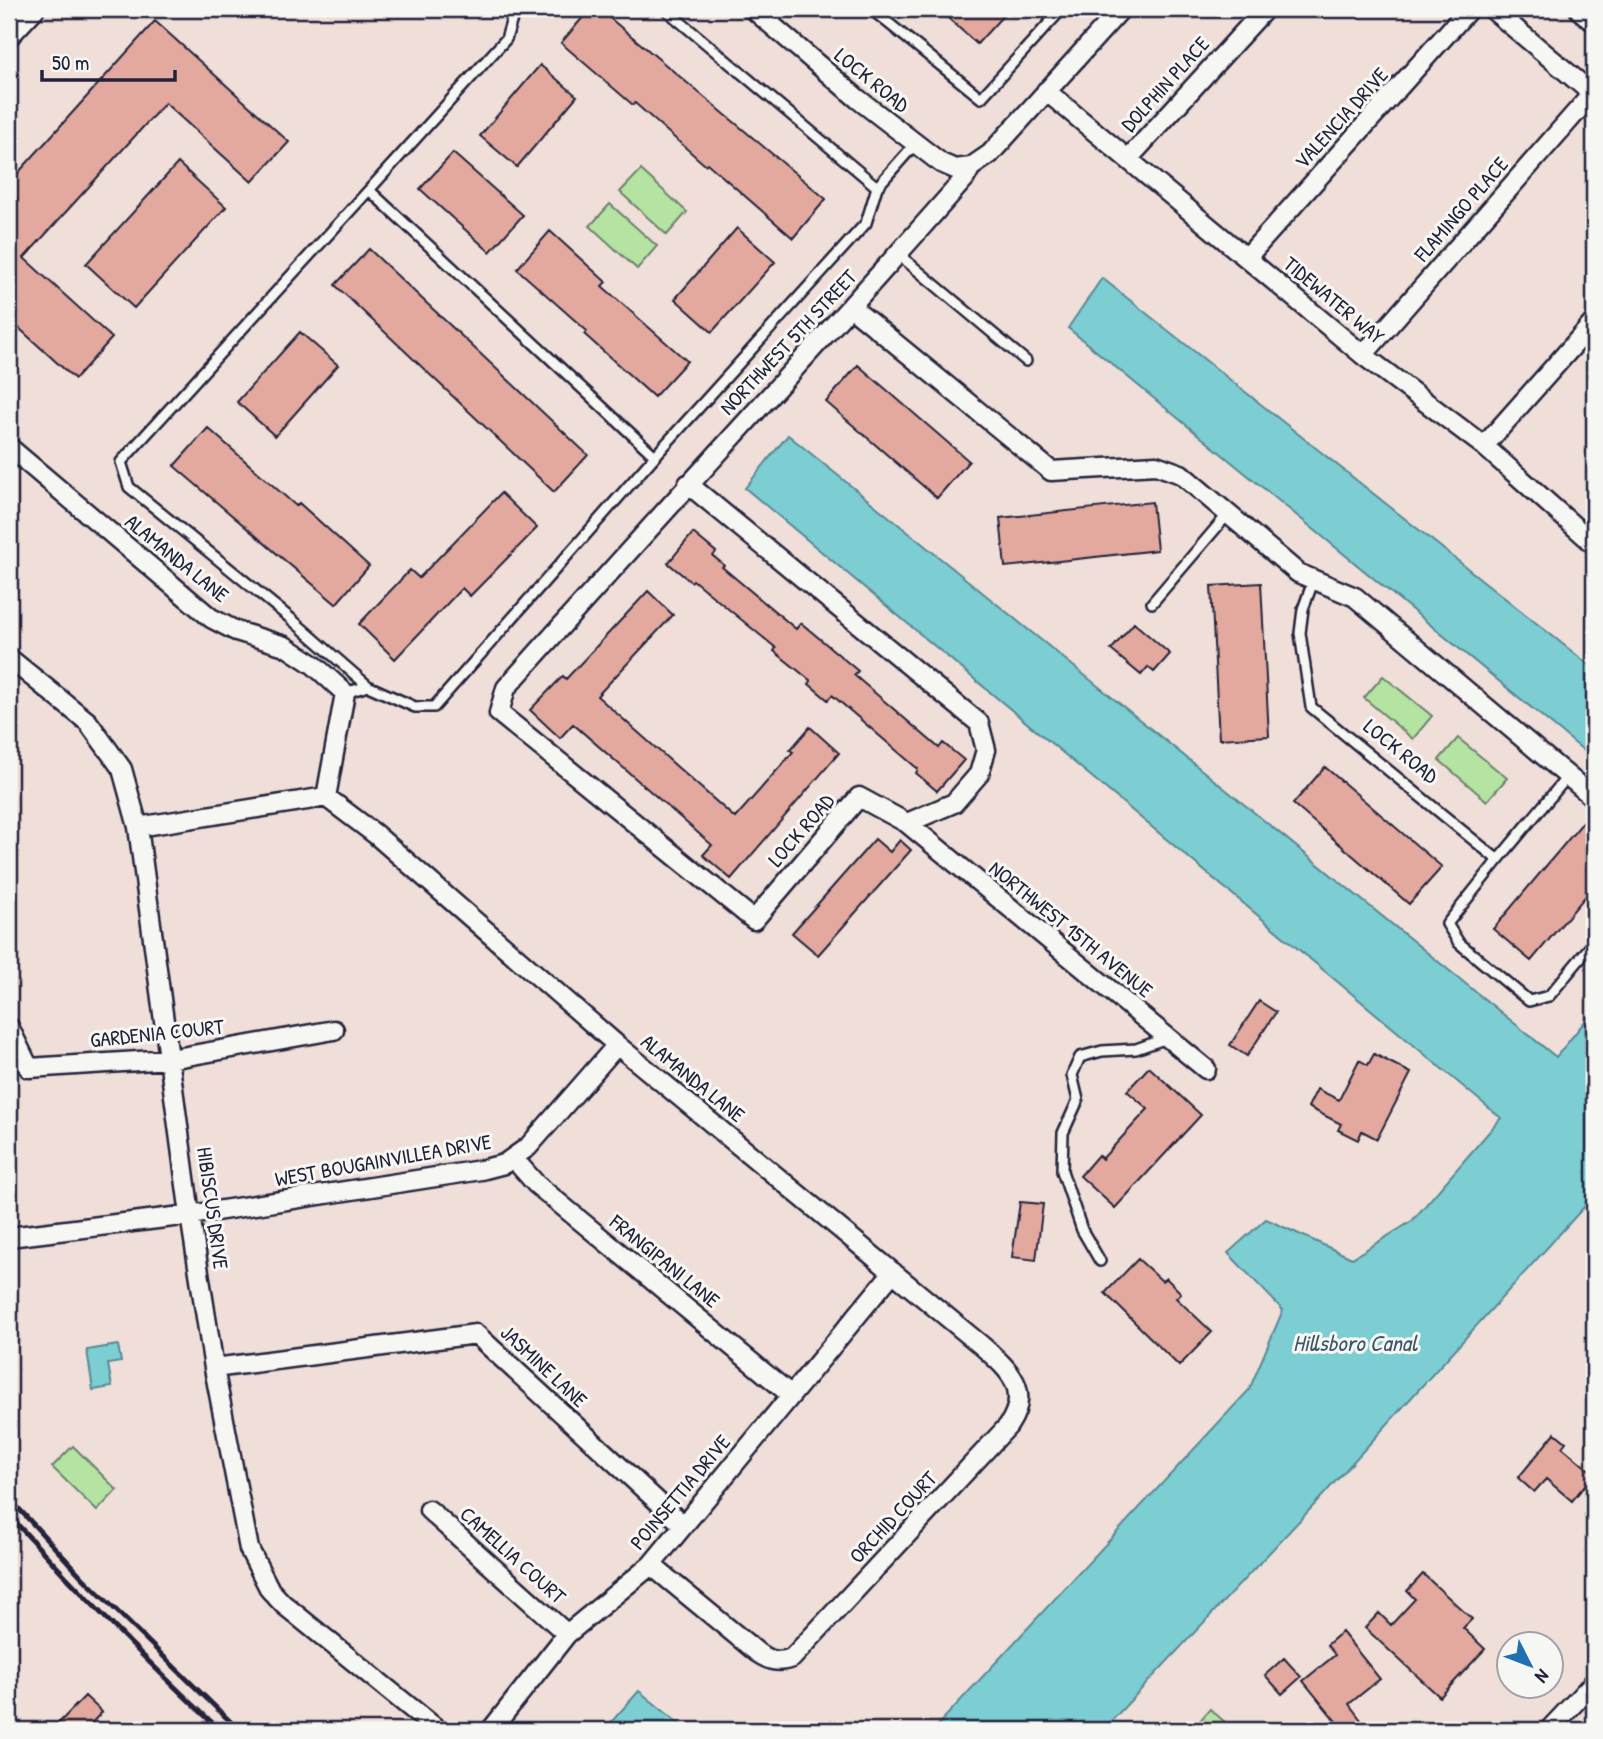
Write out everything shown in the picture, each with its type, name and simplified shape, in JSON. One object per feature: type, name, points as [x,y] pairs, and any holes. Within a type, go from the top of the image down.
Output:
[{"type":"street","points":[[9,37],[34,9]]},
{"type":"street","name":"LOCK ROAD","points":[[753,9],[915,144],[949,167],[971,167]]},
{"type":"street","name":"NORTHWEST 5TH STREET","points":[[499,713],[506,688],[851,307],[971,167],[990,155],[1121,9]]},
{"type":"street","name":"DOLPHIN PLACE","points":[[1128,159],[1265,9]]},
{"type":"street","name":"VALENCIA DRIVE","points":[[1247,257],[1469,9]]},
{"type":"street","points":[[1492,9],[1593,94]]},
{"type":"street","points":[[1582,9],[1594,19]]},
{"type":"street","name":"TIDEWATER WAY","points":[[1046,91],[1363,355],[1484,446],[1594,544]]},
{"type":"street","name":"FLAMINGO PLACE","points":[[1363,355],[1593,94]]},
{"type":"street","points":[[851,307],[1051,471],[1156,465],[1181,474],[1298,573],[1355,597],[1594,798]]},
{"type":"street","points":[[1484,446],[1594,322]]},
{"type":"street","name":"ALAMANDA LANE","points":[[9,447],[211,618],[236,631],[285,646],[314,665],[345,693]]},
{"type":"street","points":[[688,484],[979,723],[986,750],[979,775],[954,803],[907,823]]},
{"type":"street","name":"HIBISCUS DRIVE","points":[[9,658],[88,722],[122,769],[138,827],[190,1215],[214,1368],[249,1549],[270,1590],[296,1616],[438,1730]]},
{"type":"street","points":[[138,827],[326,797],[345,693]]},
{"type":"street","name":"LOCK ROAD","points":[[499,713],[754,920],[859,797],[907,823]]},
{"type":"street","name":"ALAMANDA LANE","points":[[326,797],[375,834],[617,1045],[1006,1367],[1019,1391],[1018,1401]]},
{"type":"street","name":"NORTHWEST 15TH AVENUE","points":[[907,823],[1206,1069]]},
{"type":"street","name":"GARDENIA COURT","points":[[9,1027],[29,1068],[170,1059],[334,1030]]},
{"type":"street","name":"WEST BOUGAINVILLEA DRIVE","points":[[9,1237],[190,1215],[481,1170],[514,1159],[528,1147],[617,1045]]},
{"type":"street","name":"FRANGIPANI LANE","points":[[514,1159],[536,1184],[791,1395]]},
{"type":"street","name":"POINSETTIA DRIVE","points":[[491,1730],[567,1634],[651,1565],[893,1272]]},
{"type":"street","name":"JASMINE LANE","points":[[214,1368],[475,1334],[683,1525]]},
{"type":"street","name":"ORCHID COURT","points":[[651,1565],[768,1660],[781,1662],[792,1658],[1008,1426],[1014,1417],[1018,1401]]},
{"type":"street","name":"CAMELLIA COURT","points":[[429,1510],[567,1634]]},
{"type":"street","points":[[1549,1730],[1594,1682]]},
{"type":"lane","points":[[515,9],[506,39],[121,463],[129,487],[290,618],[368,686],[415,708],[434,708],[655,456],[866,223],[877,187],[915,144]]},
{"type":"lane","points":[[665,9],[877,187]]},
{"type":"lane","points":[[871,9],[981,98],[1062,9]]},
{"type":"lane","points":[[369,190],[655,456]]},
{"type":"lane","points":[[898,254],[1026,360]]},
{"type":"lane","points":[[1152,603],[1228,514]]},
{"type":"lane","name":"LOCK ROAD","points":[[1314,579],[1303,609],[1300,633],[1311,708],[1498,860]]},
{"type":"lane","points":[[345,693],[368,686]]},
{"type":"lane","points":[[1568,776],[1447,925],[1459,943],[1529,1001],[1549,996],[1594,942]]},
{"type":"lane","points":[[1100,1261],[1082,1230],[1062,1171],[1063,1133],[1078,1100],[1072,1075],[1080,1057],[1102,1051],[1136,1049],[1167,1038]]},
{"type":"green space","points":[[641,170],[687,212],[667,235],[620,192]]},
{"type":"green space","points":[[610,204],[657,246],[637,269],[590,226]]},
{"type":"green space","points":[[1383,676],[1432,716],[1413,739],[1364,698]]},
{"type":"green space","points":[[1458,738],[1507,778],[1487,801],[1439,760]]},
{"type":"green space","points":[[73,1446],[117,1490],[97,1511],[52,1467]]},
{"type":"green space","points":[[1210,1709],[1234,1730],[1192,1730]]},
{"type":"water","points":[[1102,278],[1594,669],[1594,759],[1068,328]]},
{"type":"water","name":"Hillsboro Canal","points":[[788,435],[1556,1057],[1594,1010],[1594,1196],[1315,1504],[1103,1730],[933,1730],[1249,1390],[1283,1310],[1228,1253],[1266,1219],[1352,1258],[1412,1221],[1501,1118],[745,488]]},
{"type":"water","points":[[118,1345],[121,1362],[108,1364],[112,1387],[93,1390],[87,1350]]},
{"type":"water","points":[[639,1691],[687,1730],[604,1730]]},
{"type":"building","points":[[590,9],[599,9],[826,199],[793,238],[561,43]]},
{"type":"building","points":[[938,9],[1009,9],[977,44]]},
{"type":"building","points":[[155,21],[289,142],[252,182],[165,103],[24,258],[112,338],[75,379],[9,319],[9,183]]},
{"type":"building","points":[[540,65],[577,96],[517,167],[480,136]]},
{"type":"building","points":[[453,153],[523,215],[490,252],[420,189]]},
{"type":"building","points":[[178,163],[226,207],[134,308],[86,264]]},
{"type":"building","points":[[737,228],[775,262],[712,332],[675,299]]},
{"type":"building","points":[[550,231],[606,282],[602,286],[687,361],[654,397],[584,334],[587,331],[517,269]]},
{"type":"building","points":[[369,249],[588,455],[554,492],[335,285]]},
{"type":"building","points":[[300,332],[338,365],[275,436],[237,402]]},
{"type":"building","points":[[858,365],[969,461],[937,498],[826,402]]},
{"type":"building","points":[[208,428],[296,506],[299,503],[369,566],[336,604],[174,466]]},
{"type":"building","points":[[501,493],[537,528],[470,596],[462,588],[395,659],[359,624],[410,570],[419,578]]},
{"type":"building","points":[[1152,502],[1157,550],[1005,567],[1000,518]]},
{"type":"building","points":[[693,533],[716,552],[713,556],[724,565],[722,567],[796,629],[801,623],[858,671],[854,675],[939,748],[943,743],[964,760],[937,791],[916,773],[918,769],[832,695],[828,700],[809,684],[811,681],[774,651],[776,648],[693,580],[691,582],[668,563]]},
{"type":"building","points":[[1261,583],[1269,736],[1219,739],[1211,586]]},
{"type":"building","points":[[648,591],[673,615],[597,696],[735,818],[793,752],[790,750],[810,727],[839,753],[731,879],[703,855],[712,845],[573,724],[560,738],[530,710],[563,676],[566,679]]},
{"type":"building","points":[[1134,623],[1170,654],[1154,672],[1148,667],[1141,675],[1111,650]]},
{"type":"building","points":[[1325,767],[1442,867],[1409,904],[1293,804]]},
{"type":"building","points":[[1594,809],[1594,886],[1531,961],[1493,929]]},
{"type":"building","points":[[875,839],[890,852],[900,840],[911,850],[818,955],[792,933]]},
{"type":"building","points":[[1259,1001],[1276,1012],[1247,1056],[1230,1045]]},
{"type":"building","points":[[1374,1054],[1411,1073],[1377,1139],[1362,1131],[1358,1140],[1338,1130],[1341,1124],[1308,1107],[1317,1089],[1339,1100],[1359,1060],[1368,1065]]},
{"type":"building","points":[[1149,1067],[1201,1115],[1115,1208],[1080,1176],[1098,1155],[1102,1159],[1148,1109],[1127,1091]]},
{"type":"building","points":[[1020,1202],[1043,1204],[1036,1260],[1012,1257]]},
{"type":"building","points":[[1138,1259],[1162,1281],[1166,1278],[1181,1293],[1176,1298],[1212,1332],[1179,1366],[1105,1293]]},
{"type":"building","points":[[1555,1433],[1566,1442],[1562,1447],[1594,1474],[1572,1501],[1546,1479],[1534,1492],[1518,1478]]},
{"type":"building","points":[[1423,1574],[1472,1619],[1463,1628],[1485,1649],[1440,1697],[1365,1628],[1379,1613],[1391,1625],[1415,1599],[1407,1591]]},
{"type":"building","points":[[1342,1632],[1380,1679],[1349,1704],[1361,1720],[1349,1730],[1343,1730],[1303,1681],[1335,1655],[1327,1645]]},
{"type":"building","points":[[1284,1658],[1301,1677],[1282,1694],[1265,1675]]},
{"type":"building","points":[[85,1696],[102,1712],[85,1730],[52,1730]]},
{"type":"railway","points":[[9,1498],[83,1578],[239,1730]]},
{"type":"railway","points":[[9,1515],[112,1625],[220,1730]]}]
